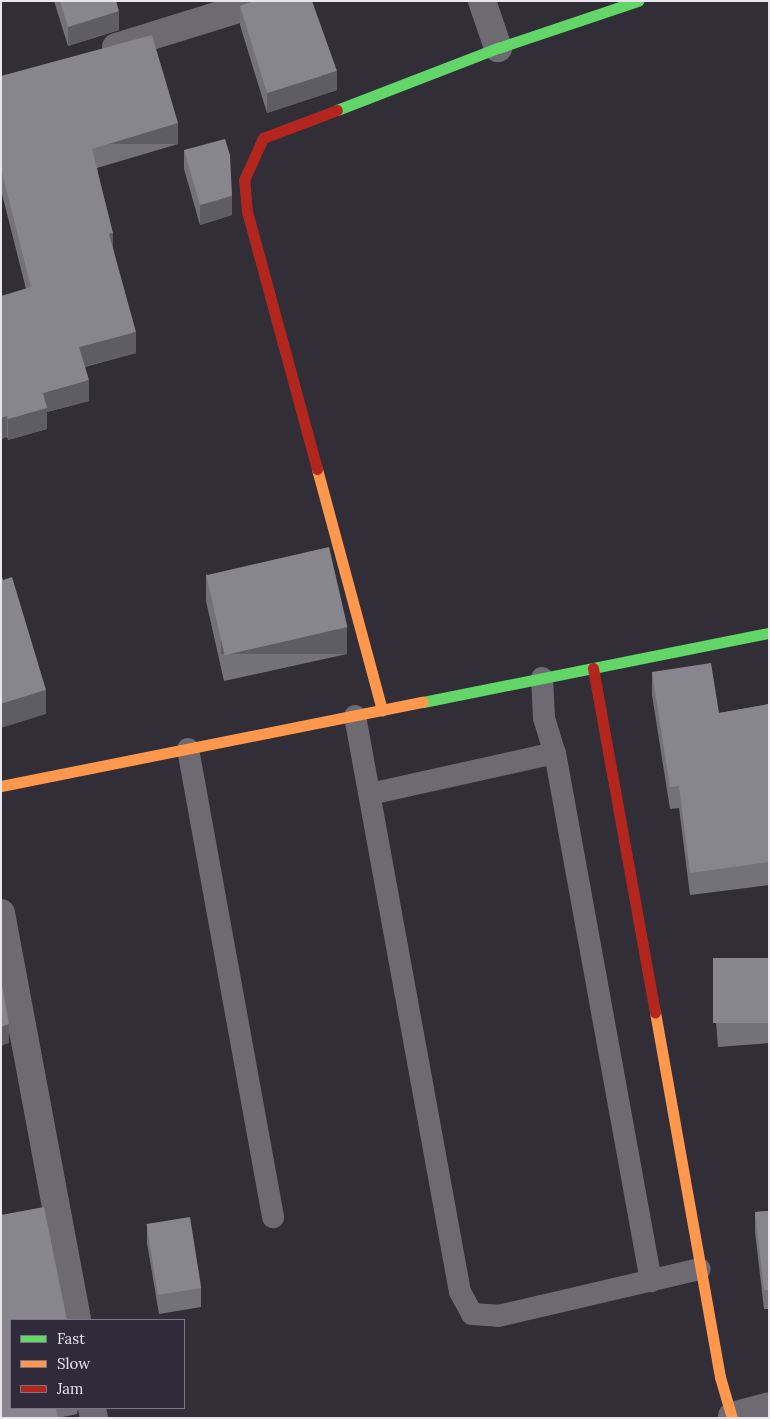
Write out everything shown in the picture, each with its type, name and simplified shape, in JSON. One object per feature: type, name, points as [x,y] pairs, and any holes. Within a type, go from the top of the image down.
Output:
[{"type":"street","points":[[95,54],[265,1]]},
{"type":"street","points":[[482,1],[498,48]]},
{"type":"street","points":[[382,710],[246,212],[244,180],[263,138],[498,48],[638,1]]},
{"type":"street","points":[[1,786],[769,633]]},
{"type":"street","points":[[593,668],[720,1378],[732,1417],[769,1406]]},
{"type":"street","points":[[1,913],[77,1319]]},
{"type":"lane","points":[[542,678],[544,718],[555,752],[651,1281]]},
{"type":"lane","points":[[355,716],[460,1292],[472,1314],[498,1316],[700,1269]]},
{"type":"lane","points":[[188,749],[273,1217]]},
{"type":"lane","points":[[370,794],[555,752]]},
{"type":"building","points":[[60,1],[116,1],[119,11],[68,27]]},
{"type":"building","points":[[253,1],[312,1],[337,71],[267,93],[240,6]]},
{"type":"building","points":[[152,35],[178,123],[92,149],[113,233],[109,234],[136,332],[79,347],[89,380],[43,393],[47,408],[8,419],[7,416],[1,418],[1,296],[31,287],[1,169],[1,76]]},
{"type":"building","points":[[225,139],[230,155],[232,196],[200,205],[184,150]]},
{"type":"building","points":[[329,547],[347,627],[225,655],[206,575]]},
{"type":"building","points":[[1,574],[3,580],[12,577],[46,690],[1,704]]},
{"type":"building","points":[[711,663],[719,713],[769,704],[769,862],[690,873],[679,786],[670,787],[652,672]]},
{"type":"building","points":[[713,958],[769,958],[769,1023],[713,1023]]},
{"type":"building","points":[[1,980],[9,1024],[1,1027]]},
{"type":"building","points":[[44,1207],[67,1319],[10,1319],[10,1409],[56,1409],[58,1418],[1,1418],[1,1215]]},
{"type":"building","points":[[769,1211],[769,1290],[764,1290],[755,1212]]},
{"type":"building","points":[[190,1217],[201,1288],[158,1295],[147,1224]]},
{"type":"traffic: fast","points":[[337,110],[498,48],[638,1]]},
{"type":"traffic: fast","points":[[423,702],[769,633]]},
{"type":"traffic: slow","points":[[317,469],[382,710]]},
{"type":"traffic: slow","points":[[1,786],[423,702]]},
{"type":"traffic: slow","points":[[655,1012],[720,1377],[732,1418]]},
{"type":"traffic: jam","points":[[317,469],[247,212],[244,180],[263,138],[337,110]]},
{"type":"traffic: jam","points":[[593,668],[655,1012]]}]
